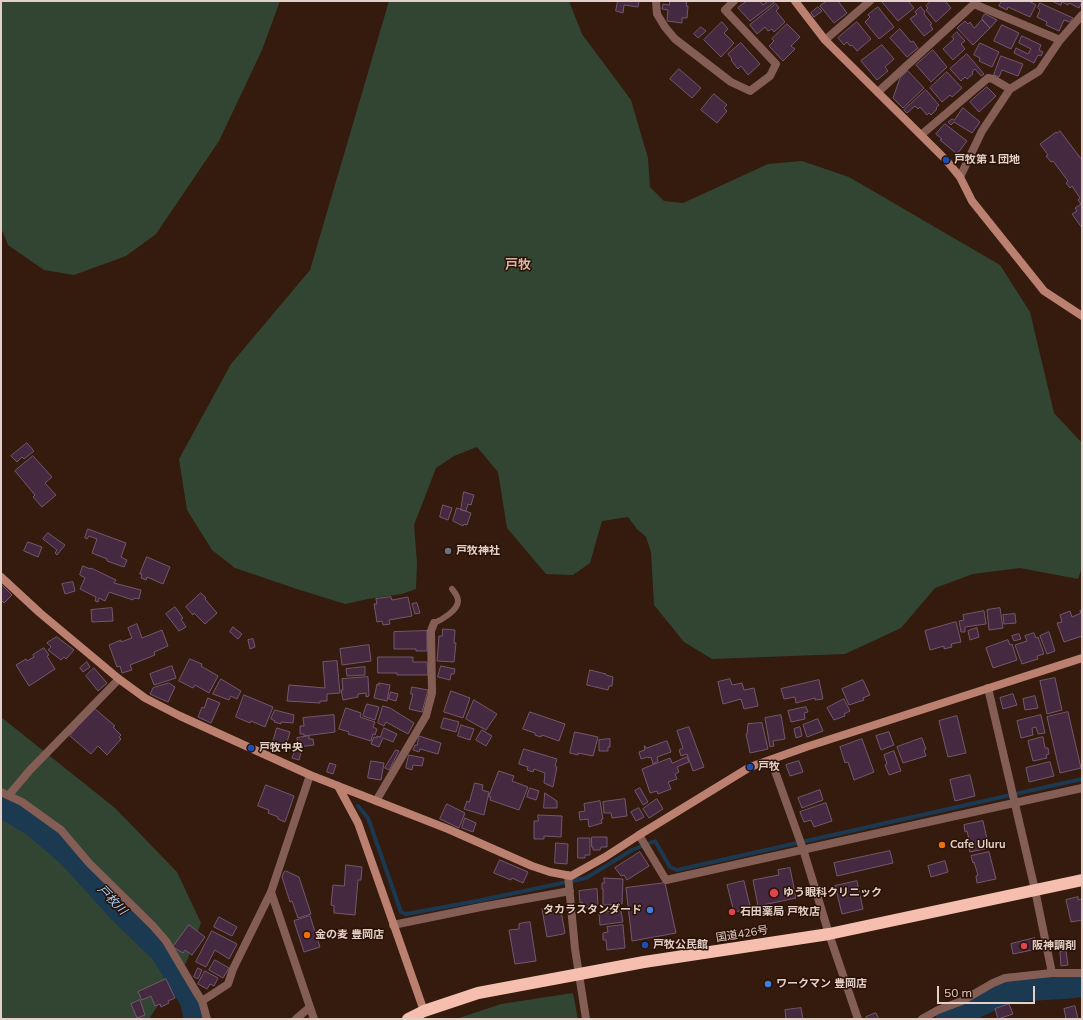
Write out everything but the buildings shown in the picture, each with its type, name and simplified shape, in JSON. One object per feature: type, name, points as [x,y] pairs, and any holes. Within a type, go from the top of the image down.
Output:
[{"type":"highway","name":"国道426号","points":[[408,1019],[424,1011],[478,993],[579,974],[829,934],[1082,880]]},
{"type":"street","points":[[656,1],[657,14],[665,28],[675,39],[732,82],[750,91],[770,76],[776,64],[725,10],[734,1]]},
{"type":"street","points":[[794,1],[825,40],[946,160],[960,177],[972,201],[1044,291],[1082,316]]},
{"type":"street","points":[[825,40],[870,1]]},
{"type":"street","points":[[878,92],[974,4],[1060,40]]},
{"type":"street","points":[[960,177],[982,131],[1010,89],[1039,71],[1060,40],[1082,15]]},
{"type":"street","points":[[921,135],[988,78],[993,79],[1010,89]]},
{"type":"street","points":[[1,577],[40,613],[119,679],[145,698],[180,716],[310,775],[448,829],[532,866],[550,872],[571,876],[601,860],[750,766],[1082,658]]},
{"type":"street","points":[[376,801],[426,716],[432,693],[431,631],[434,623]]},
{"type":"street","points":[[119,679],[30,770],[5,793],[22,802],[61,830],[89,864],[153,926],[166,941],[202,1002],[207,1019]]},
{"type":"street","points":[[988,688],[1035,890],[1052,973]]},
{"type":"street","points":[[771,760],[803,850],[829,934],[858,1019]]},
{"type":"street","points":[[202,1002],[228,984],[233,969],[271,892],[310,775]]},
{"type":"street","points":[[338,786],[358,823],[424,1011]]},
{"type":"street","points":[[640,835],[666,880],[1082,788]]},
{"type":"street","points":[[568,875],[579,974],[586,1019]]},
{"type":"street","points":[[393,925],[570,891]]},
{"type":"street","points":[[271,892],[314,1019]]},
{"type":"street","points":[[922,1019],[938,1010],[962,1001],[993,983],[1005,978],[1052,973],[1082,972]]},
{"type":"street","points":[[296,1019],[310,1007]]},
{"type":"lane","points":[[434,623],[449,614],[455,608],[458,602],[457,595],[452,589]]},
{"type":"green space","points":[[1,1],[280,1],[262,50],[219,141],[156,234],[126,256],[74,275],[44,270],[8,245],[1,228]]},
{"type":"green space","points":[[389,1],[569,1],[582,34],[631,100],[648,158],[650,187],[664,201],[683,203],[768,164],[802,161],[849,177],[1000,265],[1030,312],[1054,413],[1082,443],[1082,568],[1078,579],[1020,568],[973,574],[935,588],[901,628],[845,654],[712,659],[684,642],[654,605],[651,552],[646,537],[637,529],[628,517],[602,521],[590,563],[573,575],[546,574],[507,528],[498,472],[477,447],[454,456],[436,468],[414,525],[417,562],[416,589],[402,594],[345,604],[235,568],[212,550],[187,510],[179,459],[231,364],[310,270]]},
{"type":"green space","points":[[1,717],[115,808],[177,872],[201,923],[187,961],[149,1019],[1,1019]]},
{"type":"green space","points":[[573,993],[578,1019],[456,1019],[501,1004]]},
{"type":"waterway","points":[[358,806],[368,818],[401,912],[406,914],[586,878],[632,850],[655,841],[670,867],[677,870],[1082,779]]},
{"type":"waterway","name":"戸枚川","points":[[1,805],[34,825],[71,857],[119,910],[163,953],[192,1001],[196,1019]]},
{"type":"waterway","name":"戸枚川","points":[[948,1019],[1011,990],[1082,985]]},
{"type":"place","name":"戸牧第１団地","points":[[946,160]]},
{"type":"place","name":"戸牧神社","points":[[448,551]]},
{"type":"place","name":"戸牧中央","points":[[251,748]]},
{"type":"place","name":"戸牧","points":[[750,767]]},
{"type":"place","name":"Cafe Uluru","points":[[942,845]]},
{"type":"place","name":"ゆう眼科クリニック","points":[[774,893]]},
{"type":"place","name":"タカラスタンダード","points":[[650,910]]},
{"type":"place","name":"石田薬局 戸牧店","points":[[732,912]]},
{"type":"place","name":"金の麦 豊岡店","points":[[307,935]]},
{"type":"place","name":"戸牧公民館","points":[[645,945]]},
{"type":"place","name":"阪神調剤","points":[[1024,946]]},
{"type":"place","name":"ワークマン 豊岡店","points":[[768,984]]},
{"type":"district","name":"戸牧","points":[[518,265]]}]
